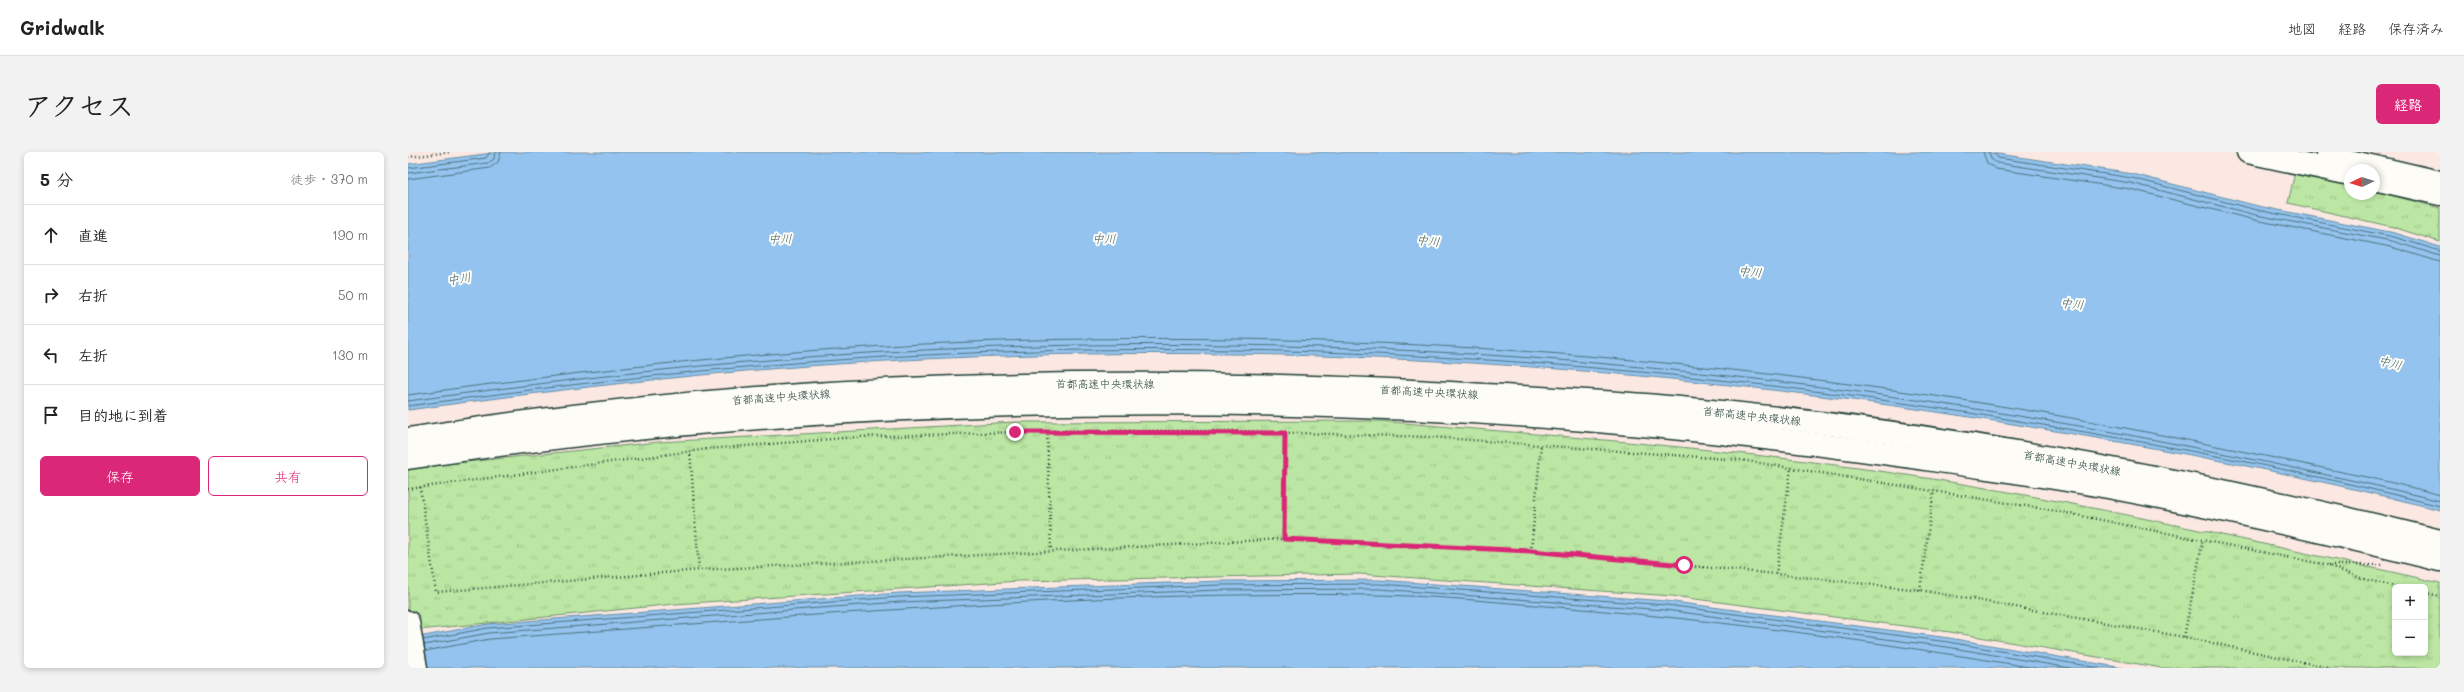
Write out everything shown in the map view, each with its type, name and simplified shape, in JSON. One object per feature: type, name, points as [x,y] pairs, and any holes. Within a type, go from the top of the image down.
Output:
[{"type":"main road","points":[[2248,152],[2344,173]]},
{"type":"main road","points":[[2380,180],[2440,194]]},
{"type":"main road","name":"首都高速中央環状線","points":[[408,439],[608,412],[755,398],[909,389],[1140,383],[1395,390],[1684,408],[1792,420],[1972,445],[2228,492],[2352,519],[2440,541]]},
{"type":"main road","name":"首都高速中央環状線","points":[[408,458],[611,431],[757,417],[911,408],[1030,403],[1140,402],[1463,411],[1686,428],[1791,440],[2002,470],[2105,487],[2209,508],[2440,560]]},
{"type":"main road","points":[[408,622],[416,668]]},
{"type":"street","points":[[2324,152],[2440,179]]},
{"type":"path","points":[[408,157],[451,152]]},
{"type":"path","points":[[1047,431],[1051,551]]},
{"type":"path","points":[[408,489],[690,451],[857,437],[1047,431],[1285,433],[1430,437],[1541,444],[1741,460],[1934,490],[2203,540],[2327,565],[2362,579],[2392,585]]},
{"type":"path","points":[[1284,539],[1285,433]]},
{"type":"path","points":[[1531,551],[1541,444]]},
{"type":"path","points":[[690,451],[699,570]]},
{"type":"path","points":[[1776,574],[1790,468]]},
{"type":"path","points":[[420,487],[436,592],[699,570],[1284,539],[1531,551],[1776,574],[1920,590],[2184,637],[2330,668]]},
{"type":"path","points":[[1920,590],[1934,490]]},
{"type":"path","points":[[2184,637],[2203,540]]},
{"type":"path","points":[[2428,594],[2440,596]]},
{"type":"green space","points":[[2295,172],[2344,184],[2344,200],[2380,200],[2380,193],[2440,208],[2440,242],[2393,227],[2288,203]]},
{"type":"green space","points":[[1380,421],[1684,447],[1805,461],[1934,479],[2138,517],[2440,583],[2440,668],[2162,668],[1950,632],[1672,596],[1359,574],[1019,581],[675,604],[408,631],[408,468],[659,442],[1015,422]]},
{"type":"water","name":"中川","points":[[500,152],[1985,152],[2133,174],[2258,206],[2395,233],[2440,247],[2440,510],[2290,475],[2138,445],[1892,406],[1747,387],[1601,372],[1455,362],[1308,356],[1161,353],[1015,356],[868,362],[753,370],[695,376],[523,395],[408,410],[408,164]]},
{"type":"water","points":[[1379,580],[1666,601],[1949,638],[2123,668],[408,668],[408,639],[488,624],[899,593],[1221,581]]},
{"type":"route","points":[[1015,432],[1230,431],[1285,433],[1284,539],[1531,551],[1684,565]]}]
